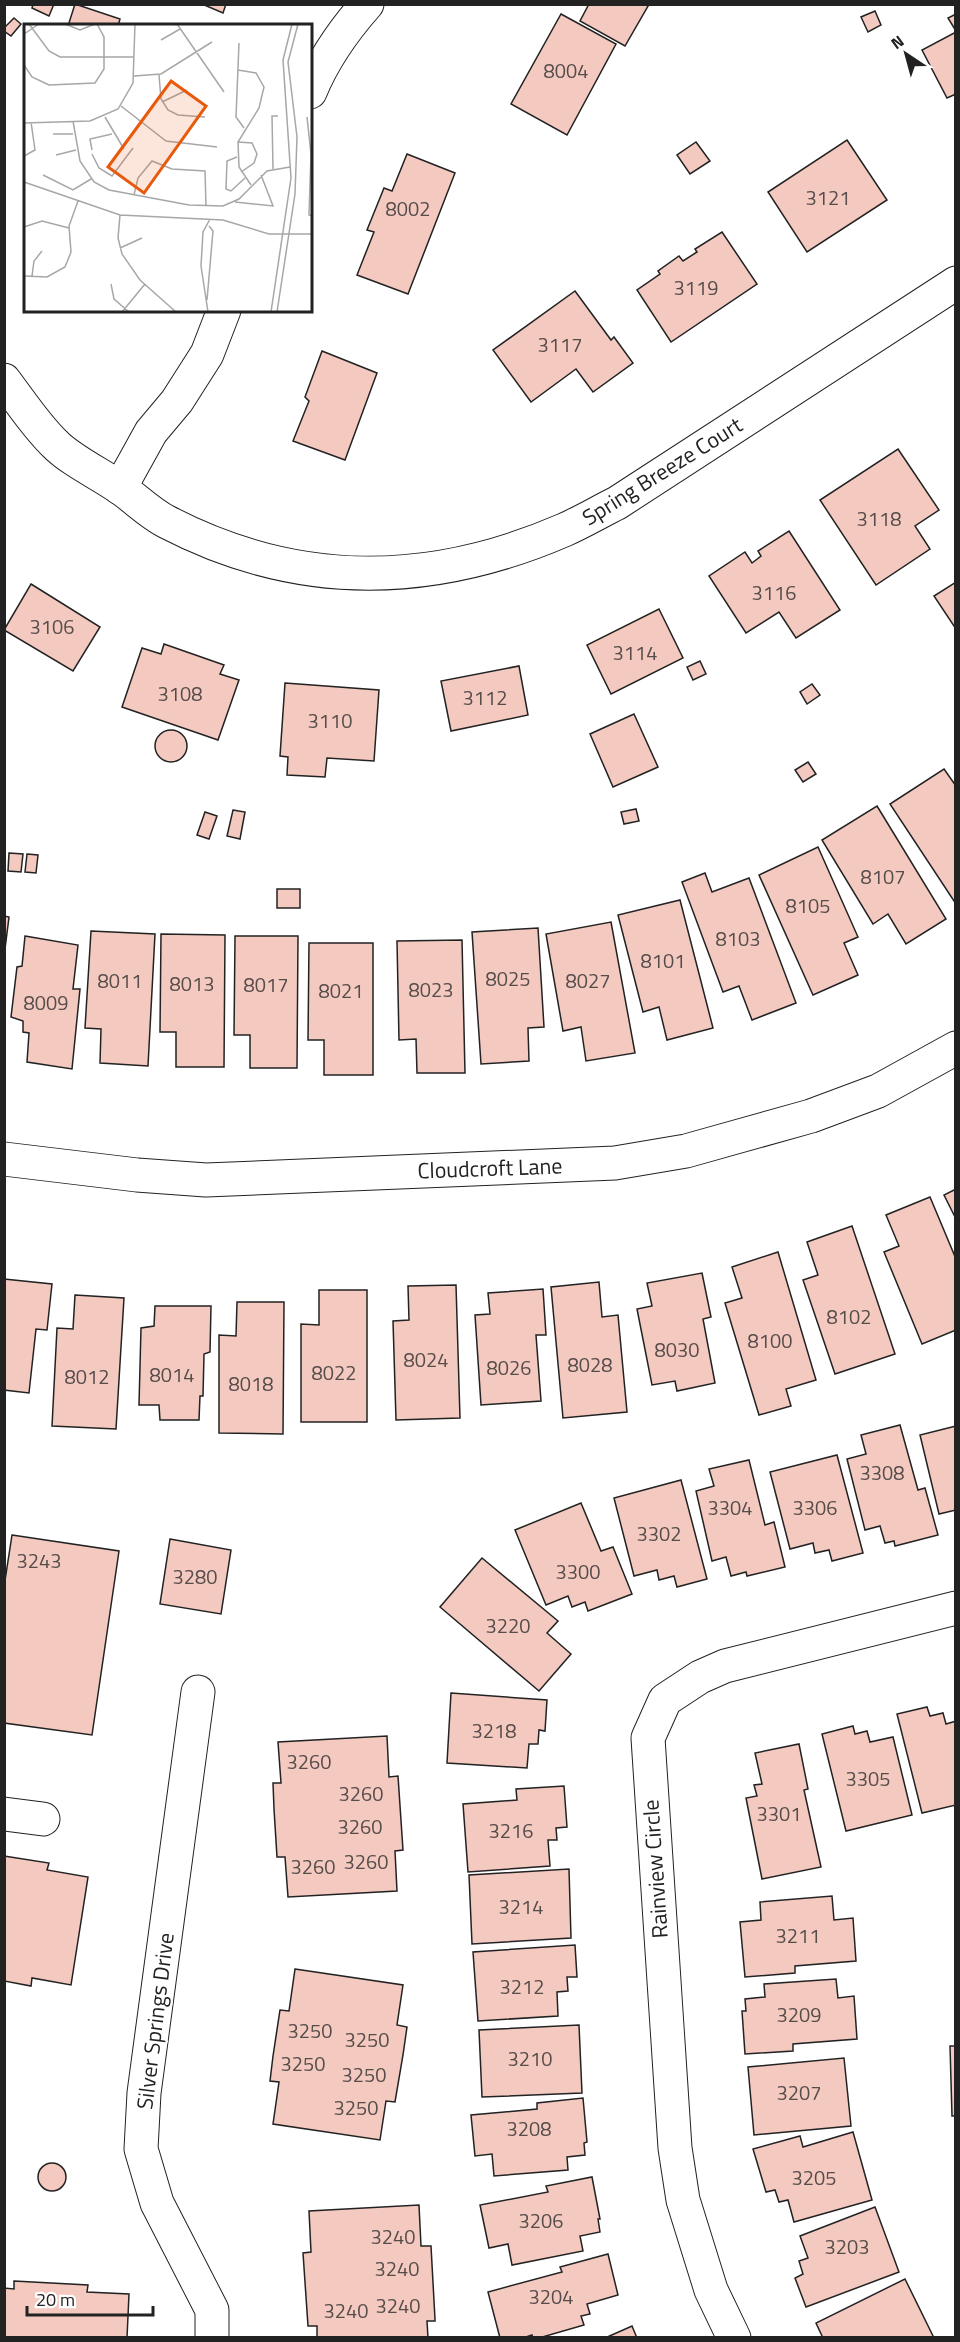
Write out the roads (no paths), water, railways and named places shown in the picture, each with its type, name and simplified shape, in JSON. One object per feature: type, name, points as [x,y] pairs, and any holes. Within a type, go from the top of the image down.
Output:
[{"type":"street","points":[[312,87],[318,73],[351,22],[367,4]]},
{"type":"street","name":"Spring Breeze Court","points":[[4,380],[56,446],[165,521],[234,553],[280,565],[328,573],[417,571],[474,560],[510,550],[565,530],[617,503],[956,282]]},
{"type":"street","points":[[120,488],[151,432],[177,401],[207,354],[223,312]]},
{"type":"street","name":"Cloudcroft Lane","points":[[4,1159],[206,1180],[615,1163],[686,1151],[811,1116],[878,1091],[956,1048]]},
{"type":"street","name":"Rainview Circle","points":[[734,2337],[711,2290],[683,2200],[675,2148],[648,1738],[665,1700],[700,1677],[725,1666],[956,1608]]},
{"type":"street","name":"Silver Springs Drive","points":[[198,1692],[144,2093],[141,2150],[157,2203],[212,2310],[212,2337]]},
{"type":"street","points":[[4,1814],[43,1819]]}]
